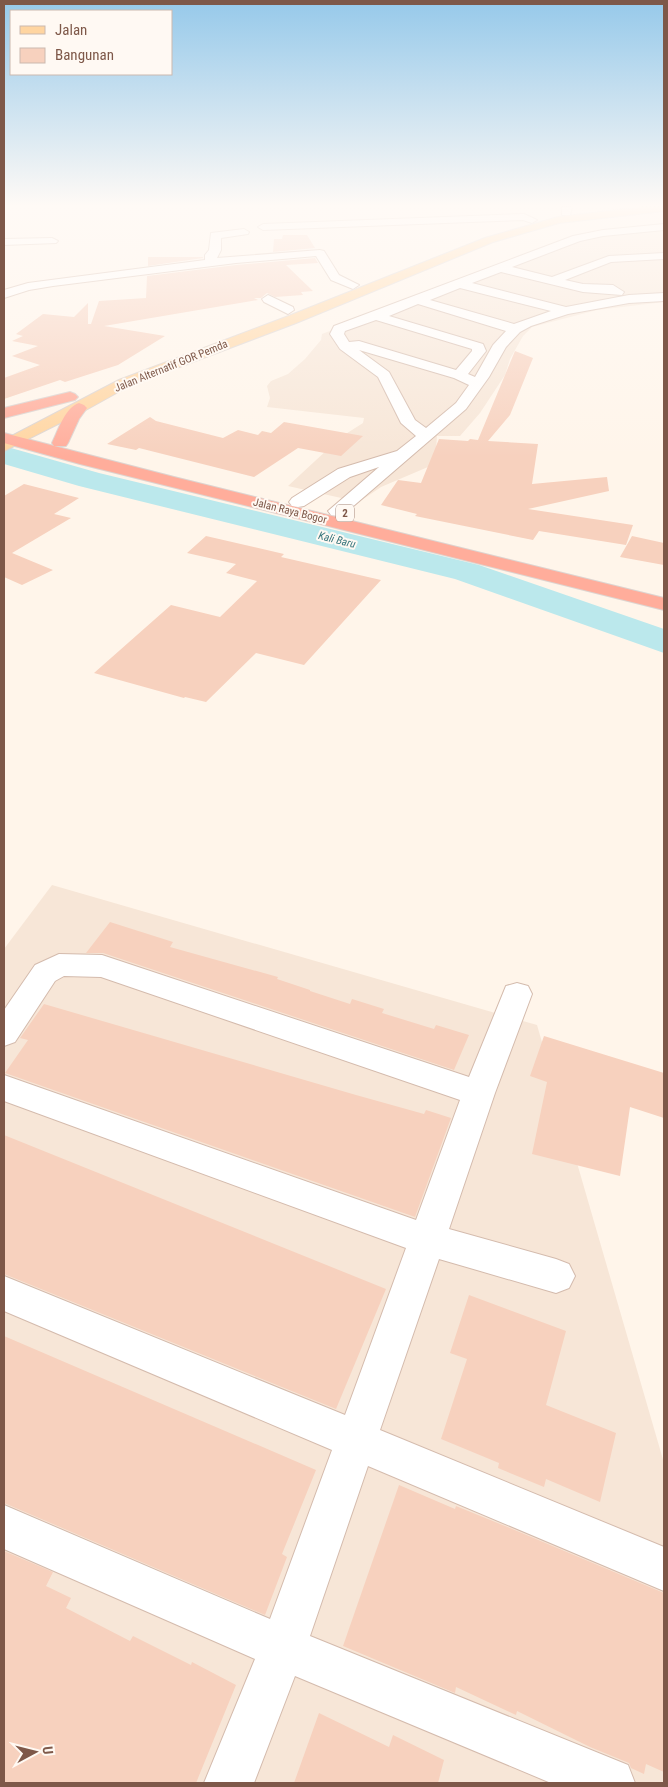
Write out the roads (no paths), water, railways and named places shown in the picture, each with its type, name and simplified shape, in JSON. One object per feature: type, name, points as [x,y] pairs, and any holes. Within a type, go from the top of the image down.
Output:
[{"type":"highway","points":[[4,413],[79,397]]},
{"type":"highway","points":[[60,443],[79,397]]},
{"type":"highway","name":"Jalan Raya Bogor","points":[[10,437],[60,443],[298,502],[664,604]]},
{"type":"highway","name":"Jalan Raya Bogor","points":[[10,437],[212,492],[664,592]]},
{"type":"main road","name":"Jalan Alternatif GOR Pemda","points":[[10,437],[79,397],[158,358],[340,290]]},
{"type":"main road","name":"Jalan Alternatif GOR Pemda","points":[[4,425],[79,397],[124,383],[364,290]]},
{"type":"street","points":[[426,435],[409,422],[394,397],[384,375],[345,346],[337,334],[339,329],[444,290]]},
{"type":"street","points":[[486,290],[566,311]]},
{"type":"street","points":[[615,290],[629,300]]},
{"type":"street","points":[[337,512],[460,406],[478,383],[500,346],[515,329],[526,323],[566,311],[629,300],[664,297]]},
{"type":"street","points":[[268,299],[288,310]]},
{"type":"street","points":[[418,300],[515,329]]},
{"type":"street","points":[[376,316],[478,347],[480,351],[459,375]]},
{"type":"street","points":[[340,340],[459,375],[478,383]]},
{"type":"street","points":[[298,502],[354,469],[407,452]]},
{"type":"street","points":[[4,1034],[45,973],[59,965],[102,966],[479,1093]]},
{"type":"street","points":[[229,1783],[283,1648],[479,1093],[518,994]]},
{"type":"street","points":[[4,1088],[428,1240],[556,1276]]},
{"type":"street","points":[[4,1293],[664,1569]]},
{"type":"street","points":[[4,1527],[283,1648],[610,1783]]},
{"type":"waterway","name":"Kali Baru","points":[[4,455],[90,480],[467,572],[664,642]]}]
